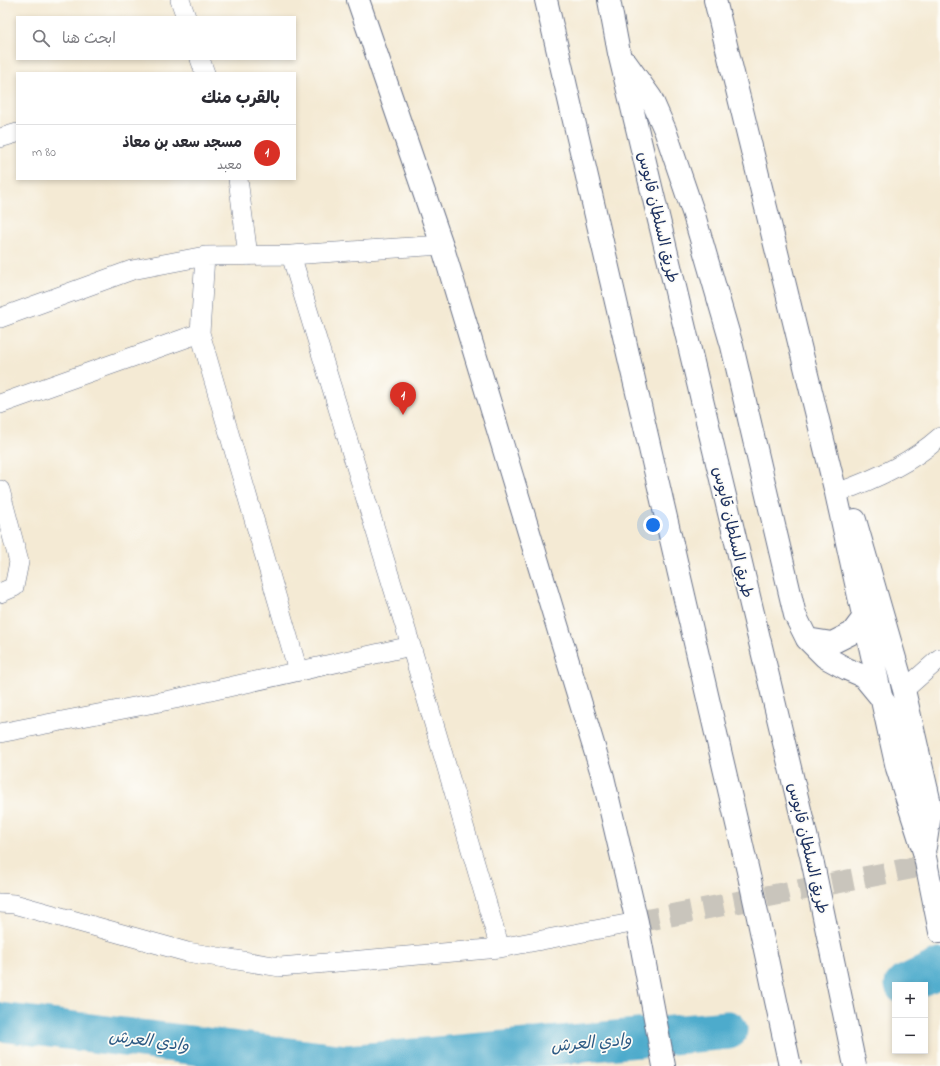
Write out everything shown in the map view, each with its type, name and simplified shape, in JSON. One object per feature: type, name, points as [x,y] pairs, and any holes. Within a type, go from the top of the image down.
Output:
[{"type":"main road","points":[[358,0],[442,245],[603,777],[637,922],[664,1066]]},
{"type":"main road","points":[[546,0],[750,880],[790,1066]]},
{"type":"main road","name":"طريق السلطان قابوس","points":[[608,0],[619,53],[814,864],[855,1066]]},
{"type":"main road","points":[[715,0],[836,493],[897,768],[924,852],[940,932]]},
{"type":"main road","points":[[619,53],[651,98],[665,130],[694,215],[732,346],[795,615],[807,639],[825,657],[863,676],[882,698],[897,720],[912,764],[926,790]]},
{"type":"main road","points":[[836,493],[847,504],[857,523],[904,690],[931,808],[924,852]]},
{"type":"main road","points":[[807,639],[832,643],[852,633],[864,617]]},
{"type":"main road","points":[[780,1019],[784,1066]]},
{"type":"street","points":[[180,0],[186,16]]},
{"type":"street","points":[[0,138],[16,133]]},
{"type":"street","points":[[238,180],[248,256]]},
{"type":"street","points":[[0,318],[132,270],[205,256],[291,255],[442,245]]},
{"type":"street","points":[[291,255],[411,646],[500,948]]},
{"type":"street","points":[[205,256],[200,333],[298,671]]},
{"type":"street","points":[[0,404],[200,333]]},
{"type":"street","points":[[836,493],[860,485],[889,471],[932,444],[940,437]]},
{"type":"street","points":[[0,490],[19,562],[14,587],[0,593]]},
{"type":"street","points":[[0,733],[175,698],[411,646]]},
{"type":"street","points":[[904,690],[940,658]]},
{"type":"street","points":[[0,903],[14,904],[187,952],[280,967],[500,948],[637,922]]},
{"type":"waterway","name":"وادي العرش","points":[[910,982],[940,968]]},
{"type":"waterway","name":"وادي العرش","points":[[0,1022],[347,1064],[728,1030]]},
{"type":"tunnel","points":[[637,922],[927,865]]},
{"type":"place","name":"مسجد سعد بن معاذ","points":[[403,415]]}]
